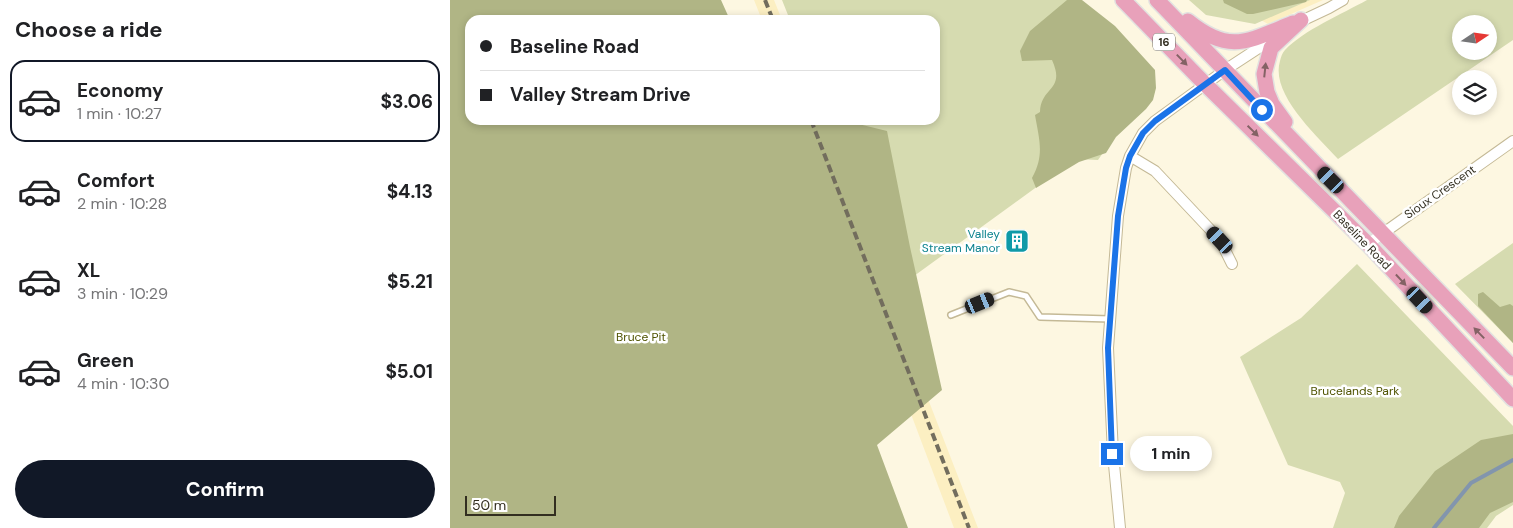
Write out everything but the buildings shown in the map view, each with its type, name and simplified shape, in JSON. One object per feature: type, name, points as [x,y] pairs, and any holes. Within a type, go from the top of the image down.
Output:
[{"type":"main road","name":"Baseline Road","points":[[1124,0],[1205,84],[1368,244],[1513,399]]},
{"type":"main road","name":"Baseline Road","points":[[1159,0],[1513,368]]},
{"type":"main road","points":[[1159,0],[1203,33],[1227,42],[1248,41],[1301,20]]},
{"type":"main road","points":[[1301,20],[1271,48],[1264,74],[1267,92],[1272,104],[1310,158]]},
{"type":"street","points":[[1120,528],[1112,454],[1108,348],[1118,216],[1126,168],[1130,156],[1143,133],[1155,121],[1205,84],[1301,20],[1342,0]]},
{"type":"street","name":"Sioux Crescent","points":[[1368,244],[1513,141]]},
{"type":"street","points":[[1130,156],[1155,171],[1162,178],[1220,240],[1232,264]]},
{"type":"lane","points":[[952,315],[1009,292],[1026,296],[1040,316],[1110,319]]},
{"type":"shaded area","points":[[754,0],[774,0],[780,15],[760,15]]},
{"type":"shaded area","points":[[1231,0],[1323,0],[1268,24],[1234,5]]},
{"type":"shaded area","points":[[802,125],[822,125],[978,528],[954,528]]},
{"type":"green space","name":"Bruce Pit","points":[[450,0],[721,0],[728,15],[465,15],[465,125],[862,125],[887,131],[910,247],[942,390],[877,445],[908,528],[450,528]]},
{"type":"green space","points":[[782,0],[1074,0],[1150,85],[1098,160],[1075,159],[892,292],[829,125],[940,125],[940,15],[788,15]]},
{"type":"green space","points":[[1067,0],[1082,0],[1115,26],[1155,70],[1156,88],[1153,100],[1116,137],[1106,153],[1079,162],[1036,188],[1032,178],[1039,162],[1040,147],[1035,115],[1040,112],[1044,97],[1055,83],[1056,70],[1052,60],[1022,61],[1020,51],[1030,31]]},
{"type":"green space","points":[[1189,0],[1310,0],[1255,24],[1206,15]]},
{"type":"green space","points":[[1223,0],[1307,0],[1306,2],[1247,14],[1224,3]]},
{"type":"green space","points":[[1367,0],[1513,0],[1513,40],[1498,50],[1498,15],[1452,15],[1452,60],[1484,60],[1469,70],[1452,70],[1452,81],[1338,159],[1297,114],[1282,87],[1279,74],[1280,61],[1284,51],[1302,36]]},
{"type":"green space","points":[[1513,243],[1513,343],[1455,284]]},
{"type":"green space","name":"Brucelands Park","points":[[1357,264],[1513,426],[1513,505],[1496,516],[1487,528],[1333,528],[1345,493],[1340,482],[1288,465],[1240,357],[1301,318]]},
{"type":"green space","points":[[1483,292],[1500,307],[1510,304],[1513,306],[1513,343],[1478,306],[1478,294]]},
{"type":"green space","points":[[1513,434],[1513,502],[1490,513],[1479,528],[1394,528],[1399,516],[1435,471],[1481,440]]},
{"type":"water","points":[[1178,452],[1179,463],[1155,465],[1155,453]]},
{"type":"waterway","points":[[1434,528],[1471,483],[1513,460]]},
{"type":"railway","points":[[765,0],[771,15]]},
{"type":"railway","points":[[813,125],[969,528]]},
{"type":"place","name":"Valley Stream Manor","points":[[1017,241]]},
{"type":"route","points":[[1112,454],[1108,348],[1118,216],[1126,168],[1130,156],[1143,133],[1155,121],[1225,70],[1262,110]]}]
